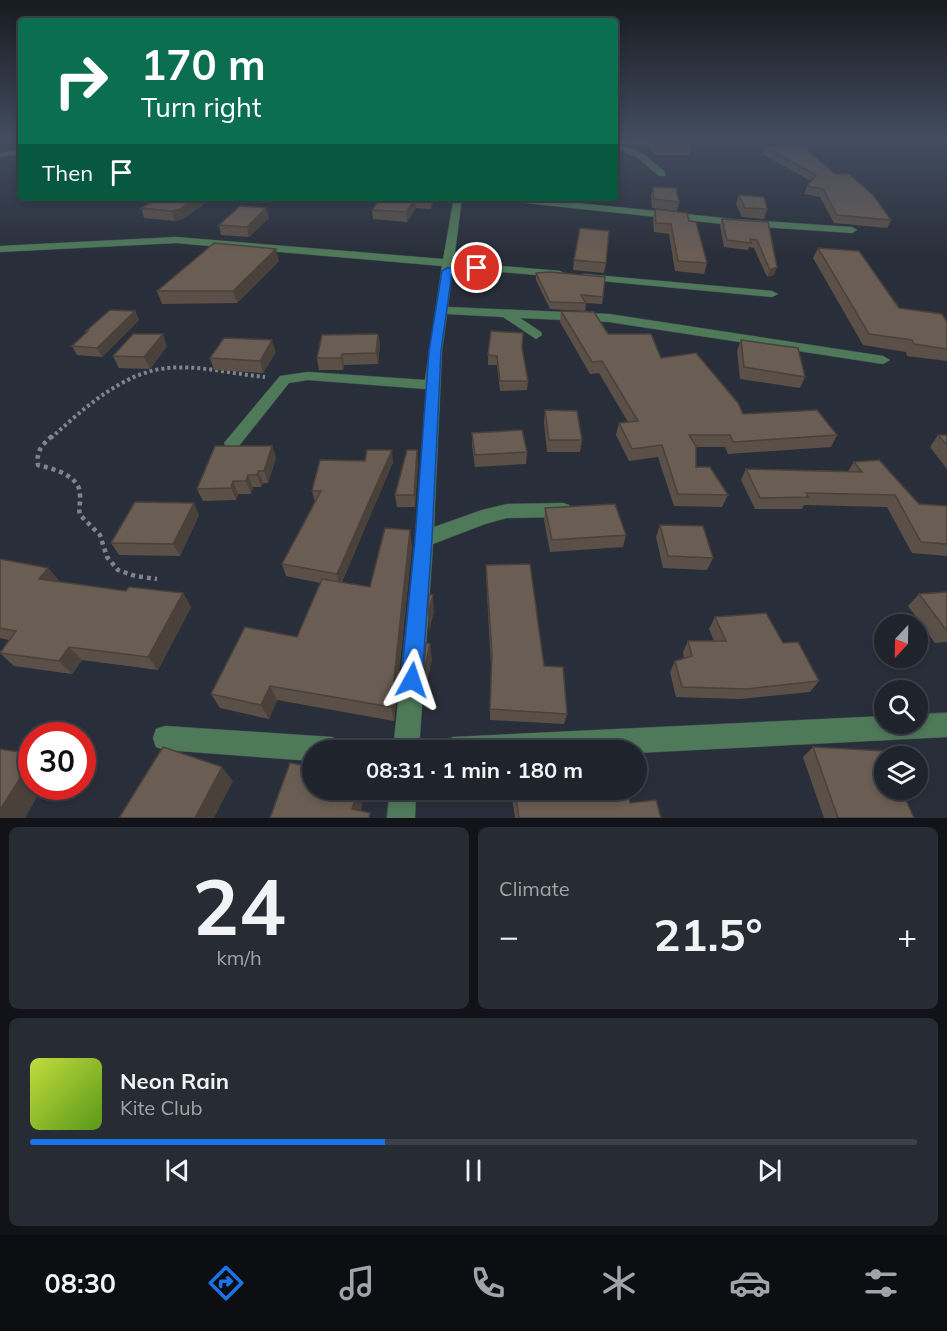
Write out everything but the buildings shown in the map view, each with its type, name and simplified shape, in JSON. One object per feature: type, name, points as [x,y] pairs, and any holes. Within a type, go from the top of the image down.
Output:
[{"type":"street","points":[[232,443],[285,379],[308,376],[432,384],[458,201]]},
{"type":"street","points":[[534,201],[733,222],[852,230]]},
{"type":"street","points":[[0,249],[176,240],[447,267],[489,268],[772,294]]},
{"type":"street","points":[[442,310],[609,318],[883,360]]},
{"type":"street","points":[[506,314],[536,335]]},
{"type":"street","points":[[407,740],[424,539],[435,351]]},
{"type":"street","points":[[424,539],[482,517],[507,511],[564,510]]},
{"type":"street","points":[[647,740],[947,725]]},
{"type":"street","points":[[165,738],[302,748]]},
{"type":"street","points":[[400,818],[402,800]]},
{"type":"path","points":[[157,579],[124,574],[112,567],[100,535],[96,529],[84,521],[78,510],[81,494],[76,484],[64,474],[38,465],[37,458],[41,446],[103,395],[155,371],[166,368],[192,369],[285,379]]},
{"type":"route","points":[[412,680],[424,539],[435,351],[447,271],[477,268]]}]
